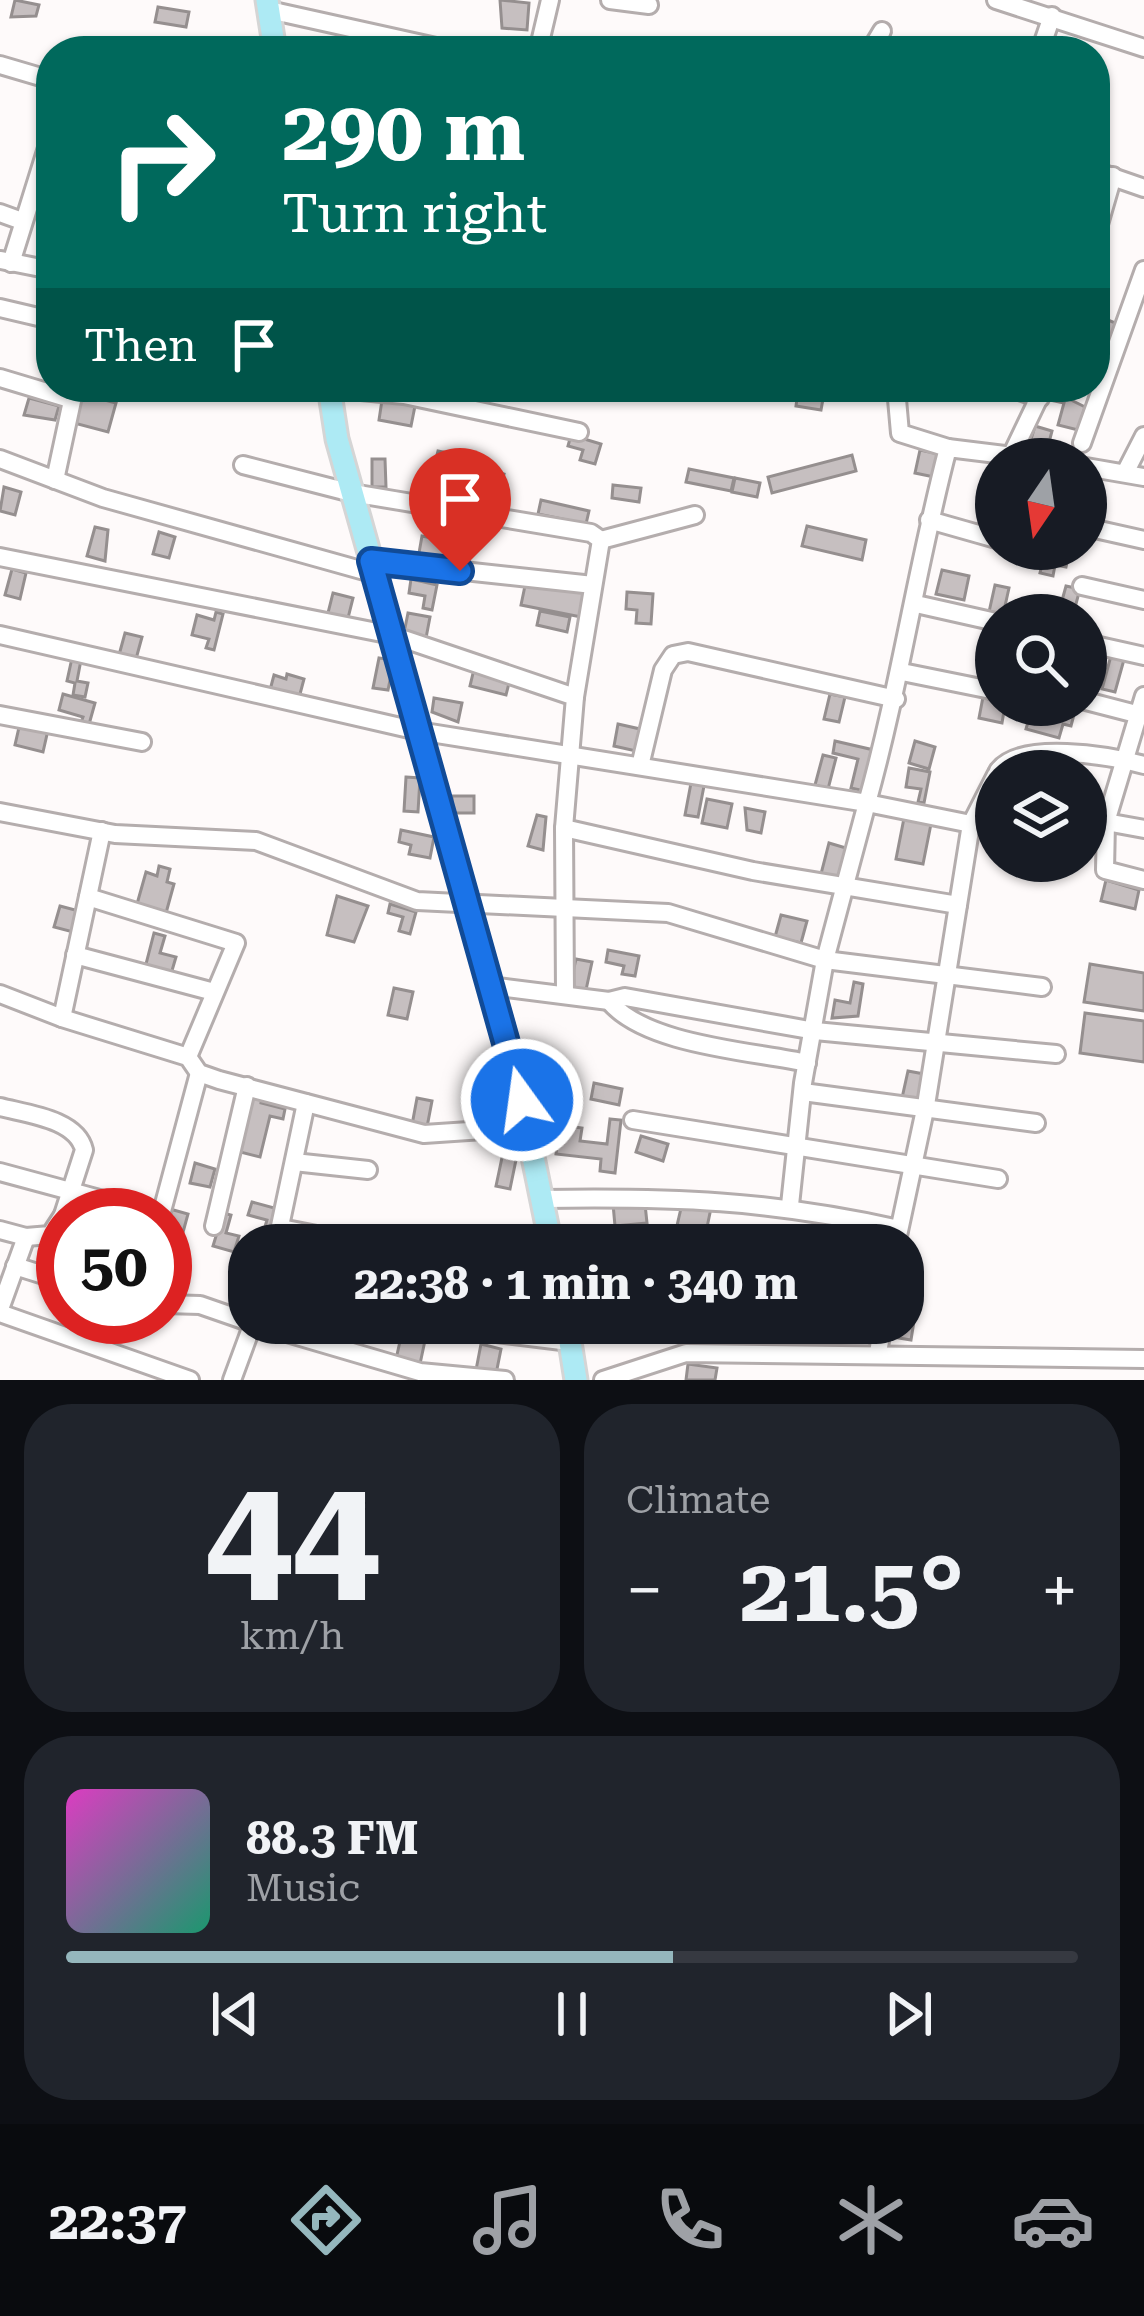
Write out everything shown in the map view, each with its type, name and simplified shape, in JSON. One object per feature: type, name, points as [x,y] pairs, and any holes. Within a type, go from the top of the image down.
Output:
[{"type":"main road","points":[[268,5],[273,36]]},
{"type":"main road","points":[[332,402],[352,493],[527,1127],[543,1224]]},
{"type":"main road","points":[[570,1344],[576,1380]]},
{"type":"street","points":[[542,36],[550,0]]},
{"type":"street","points":[[610,0],[649,5]]},
{"type":"street","points":[[996,0],[1110,36]]},
{"type":"street","points":[[268,5],[393,36]]},
{"type":"street","points":[[1045,36],[1052,16]]},
{"type":"street","points":[[879,36],[882,31]]},
{"type":"street","points":[[1110,36],[1144,48]]},
{"type":"street","points":[[0,65],[36,76]]},
{"type":"street","points":[[1110,176],[1144,188]]},
{"type":"street","points":[[36,179],[5,261],[36,267]]},
{"type":"street","points":[[0,213],[22,221]]},
{"type":"street","points":[[1110,365],[1144,270]]},
{"type":"street","points":[[0,308],[36,316]]},
{"type":"street","points":[[0,378],[36,386]]},
{"type":"street","points":[[55,480],[70,402]]},
{"type":"street","points":[[437,402],[579,432]]},
{"type":"street","points":[[897,402],[900,434],[975,451]]},
{"type":"street","points":[[1020,438],[1038,402]]},
{"type":"street","points":[[1084,438],[1097,402]]},
{"type":"street","points":[[1134,475],[1144,436]]},
{"type":"street","points":[[790,1205],[825,960],[896,699],[929,520],[948,448]]},
{"type":"street","points":[[0,459],[55,480],[373,567],[593,585]]},
{"type":"street","points":[[243,465],[352,493],[579,530],[601,540],[695,515]]},
{"type":"street","points":[[929,520],[975,533]]},
{"type":"street","points":[[1107,532],[1144,540]]},
{"type":"street","points":[[565,994],[568,753],[601,540]]},
{"type":"street","points":[[0,557],[392,635],[574,697]]},
{"type":"street","points":[[1082,586],[1144,600]]},
{"type":"street","points":[[916,604],[975,617]]},
{"type":"street","points":[[0,635],[418,731],[867,802],[975,824]]},
{"type":"street","points":[[1107,648],[1144,656]]},
{"type":"street","points":[[640,766],[663,670],[673,655],[688,652],[896,699]]},
{"type":"street","points":[[902,672],[975,688]]},
{"type":"street","points":[[1107,704],[1142,709],[1136,763],[1107,820]]},
{"type":"street","points":[[0,715],[142,742]]},
{"type":"street","points":[[0,812],[102,831],[256,841],[418,901],[668,914],[825,960],[1042,987]]},
{"type":"street","points":[[900,1224],[926,1105],[975,816]]},
{"type":"street","points":[[1107,822],[1144,829]]},
{"type":"street","points":[[564,828],[843,887],[958,905]]},
{"type":"street","points":[[62,1018],[102,831]]},
{"type":"street","points":[[1107,871],[1144,880]]},
{"type":"street","points":[[88,898],[236,943],[214,992],[193,1065],[166,1188]]},
{"type":"street","points":[[75,956],[214,992]]},
{"type":"street","points":[[490,986],[609,1001],[625,997],[815,1031],[1056,1054]]},
{"type":"street","points":[[0,994],[247,1086],[424,1134],[527,1127]]},
{"type":"street","points":[[609,1001],[625,1020],[664,1034],[807,1063]]},
{"type":"street","points":[[214,1226],[247,1086]]},
{"type":"street","points":[[803,1092],[1036,1123]]},
{"type":"street","points":[[281,1224],[306,1103]]},
{"type":"street","points":[[0,1106],[71,1129],[82,1140],[71,1188]]},
{"type":"street","points":[[633,1120],[998,1179]]},
{"type":"street","points":[[294,1162],[368,1170]]},
{"type":"street","points":[[0,1172],[53,1188]]},
{"type":"street","points":[[542,1199],[690,1196],[790,1205],[854,1224]]},
{"type":"street","points":[[0,1230],[36,1237]]},
{"type":"street","points":[[26,1238],[1,1305],[190,1380]]},
{"type":"street","points":[[15,1266],[36,1273]]},
{"type":"street","points":[[192,1305],[228,1315]]},
{"type":"street","points":[[232,1380],[245,1344]]},
{"type":"street","points":[[324,1344],[420,1372],[505,1380]]},
{"type":"street","points":[[878,1353],[880,1344]]},
{"type":"street","points":[[603,1380],[686,1353],[1144,1359]]},
{"type":"building","points":[[15,0],[39,5],[36,16],[11,17]]},
{"type":"building","points":[[500,0],[529,3],[527,30],[502,28]]},
{"type":"building","points":[[158,7],[189,12],[186,27],[155,22]]},
{"type":"building","points":[[29,398],[59,406],[55,420],[24,415]]},
{"type":"building","points":[[80,402],[116,403],[108,432],[74,423]]},
{"type":"building","points":[[382,402],[415,406],[411,426],[379,420]]},
{"type":"building","points":[[797,402],[822,402],[821,410],[796,406]]},
{"type":"building","points":[[1059,402],[1085,407],[1078,430],[1058,425],[1064,403]]},
{"type":"building","points":[[1035,426],[1052,431],[1050,438],[1031,438]]},
{"type":"building","points":[[571,435],[601,444],[595,464],[580,460],[583,450],[568,446]]},
{"type":"building","points":[[920,450],[939,454],[934,477],[915,473]]},
{"type":"building","points":[[438,451],[457,455],[451,476],[433,471]]},
{"type":"building","points":[[852,455],[856,471],[772,493],[768,477]]},
{"type":"building","points":[[372,459],[385,459],[386,487],[372,487]]},
{"type":"building","points":[[689,469],[734,478],[731,491],[686,482]]},
{"type":"building","points":[[489,470],[504,474],[496,504],[479,500]]},
{"type":"building","points":[[434,475],[454,480],[451,496],[430,492]]},
{"type":"building","points":[[735,478],[760,483],[757,497],[732,492]]},
{"type":"building","points":[[613,485],[641,488],[639,502],[612,498]]},
{"type":"building","points":[[4,487],[21,492],[15,515],[0,511]]},
{"type":"building","points":[[541,500],[589,511],[586,524],[538,514]]},
{"type":"building","points":[[807,526],[866,540],[862,560],[802,546]]},
{"type":"building","points":[[95,527],[108,530],[105,561],[87,556]]},
{"type":"building","points":[[159,532],[175,537],[169,558],[153,554]]},
{"type":"building","points":[[422,536],[451,542],[446,565],[419,553]]},
{"type":"building","points":[[12,569],[26,573],[20,599],[5,595]]},
{"type":"building","points":[[942,570],[969,576],[964,600],[936,594]]},
{"type":"building","points":[[411,579],[437,585],[432,610],[423,608],[425,596],[409,593]]},
{"type":"building","points":[[526,581],[586,592],[581,617],[521,605]]},
{"type":"building","points":[[995,585],[1009,588],[1008,594],[993,594]]},
{"type":"building","points":[[1066,586],[1080,589],[1079,594],[1064,594]]},
{"type":"building","points":[[627,592],[653,594],[651,624],[636,623],[637,610],[626,609]]},
{"type":"building","points":[[333,593],[353,598],[347,622],[327,617]]},
{"type":"building","points":[[540,611],[570,617],[567,632],[537,625]]},
{"type":"building","points":[[216,612],[223,614],[214,650],[206,648],[209,639],[192,635],[197,615],[214,620]]},
{"type":"building","points":[[408,613],[430,617],[426,638],[404,633]]},
{"type":"building","points":[[125,633],[142,637],[136,659],[119,655]]},
{"type":"building","points":[[1112,652],[1125,656],[1115,692],[1107,690]]},
{"type":"building","points":[[72,658],[81,660],[77,681],[88,683],[85,697],[73,695],[75,683],[67,681]]},
{"type":"building","points":[[379,658],[394,660],[388,690],[373,688]]},
{"type":"building","points":[[474,669],[510,679],[506,695],[470,686]]},
{"type":"building","points":[[287,674],[304,679],[299,698],[270,690],[274,675],[286,679]]},
{"type":"building","points":[[63,694],[95,703],[88,728],[80,725],[83,717],[59,710]]},
{"type":"building","points":[[830,694],[845,697],[839,722],[824,719]]},
{"type":"building","points":[[434,698],[462,703],[458,722],[432,712]]},
{"type":"building","points":[[20,723],[48,730],[43,752],[15,745]]},
{"type":"building","points":[[618,724],[640,729],[636,751],[614,746]]},
{"type":"building","points":[[1027,726],[1062,726],[1059,738]]},
{"type":"building","points":[[835,741],[878,751],[869,792],[851,788],[858,759],[833,753]]},
{"type":"building","points":[[915,741],[935,747],[929,769],[909,763]]},
{"type":"building","points":[[823,755],[836,758],[828,789],[815,785]]},
{"type":"building","points":[[909,768],[930,772],[924,803],[918,802],[921,789],[906,787]]},
{"type":"building","points":[[406,777],[420,778],[418,812],[404,811]]},
{"type":"building","points":[[691,783],[704,786],[698,817],[685,815]]},
{"type":"building","points":[[452,796],[474,796],[474,813],[452,813]]},
{"type":"building","points":[[707,799],[732,804],[727,828],[702,823]]},
{"type":"building","points":[[745,808],[765,812],[761,833],[747,830]]},
{"type":"building","points":[[905,813],[932,819],[923,864],[896,859]]},
{"type":"building","points":[[537,815],[546,817],[543,850],[528,846]]},
{"type":"building","points":[[401,830],[434,837],[430,858],[409,854],[411,845],[399,842]]},
{"type":"building","points":[[829,843],[846,848],[838,879],[821,874]]},
{"type":"building","points":[[159,866],[170,869],[167,882],[174,884],[166,913],[137,904],[146,872],[157,876]]},
{"type":"building","points":[[1107,880],[1139,890],[1135,909],[1101,901]]},
{"type":"building","points":[[337,896],[368,906],[354,942],[327,935]]},
{"type":"building","points":[[390,904],[416,912],[410,934],[399,931],[403,917],[388,913]]},
{"type":"building","points":[[60,906],[79,911],[73,932],[54,927]]},
{"type":"building","points":[[781,915],[807,921],[801,943],[775,937]]},
{"type":"building","points":[[154,933],[165,936],[160,953],[176,957],[171,974],[145,968]]},
{"type":"building","points":[[608,950],[639,956],[635,976],[622,974],[624,966],[606,962]]},
{"type":"building","points":[[576,959],[592,962],[586,990],[570,986]]},
{"type":"building","points":[[1090,964],[1144,973],[1144,1011],[1084,1002]]},
{"type":"building","points":[[854,982],[863,984],[858,1016],[832,1018],[835,1000],[850,1003]]},
{"type":"building","points":[[394,988],[413,992],[407,1019],[388,1015]]},
{"type":"building","points":[[1085,1013],[1144,1021],[1144,1062],[1080,1053]]},
{"type":"building","points":[[908,1071],[924,1074],[919,1101],[902,1098]]},
{"type":"building","points":[[594,1083],[622,1089],[619,1105],[591,1099]]},
{"type":"building","points":[[510,1091],[514,1109],[506,1111],[508,1123],[495,1126],[488,1096]]},
{"type":"building","points":[[253,1095],[262,1097],[261,1103],[285,1109],[283,1119],[270,1116],[260,1157],[240,1152]]},
{"type":"building","points":[[417,1098],[432,1101],[427,1127],[412,1125]]},
{"type":"building","points":[[610,1119],[621,1120],[615,1173],[600,1171],[601,1159],[556,1154],[558,1139],[549,1138],[551,1124],[582,1128],[580,1141],[607,1144]]},
{"type":"building","points":[[641,1136],[668,1144],[663,1161],[636,1152]]},
{"type":"building","points":[[503,1153],[517,1155],[510,1189],[496,1186]]},
{"type":"building","points":[[195,1163],[215,1169],[210,1187],[190,1183]]},
{"type":"building","points":[[252,1202],[278,1209],[274,1224],[248,1215]]},
{"type":"building","points":[[613,1204],[645,1204],[647,1223],[615,1224]]},
{"type":"building","points":[[682,1204],[711,1208],[708,1224],[677,1224]]},
{"type":"building","points":[[223,1213],[231,1215],[228,1250],[213,1246]]},
{"type":"building","points":[[399,1344],[424,1344],[420,1364],[396,1359]]},
{"type":"building","points":[[481,1344],[501,1349],[496,1374],[476,1370]]},
{"type":"building","points":[[688,1364],[717,1368],[715,1380],[686,1380]]},
{"type":"route","points":[[460,571],[371,561],[522,1100]]}]
